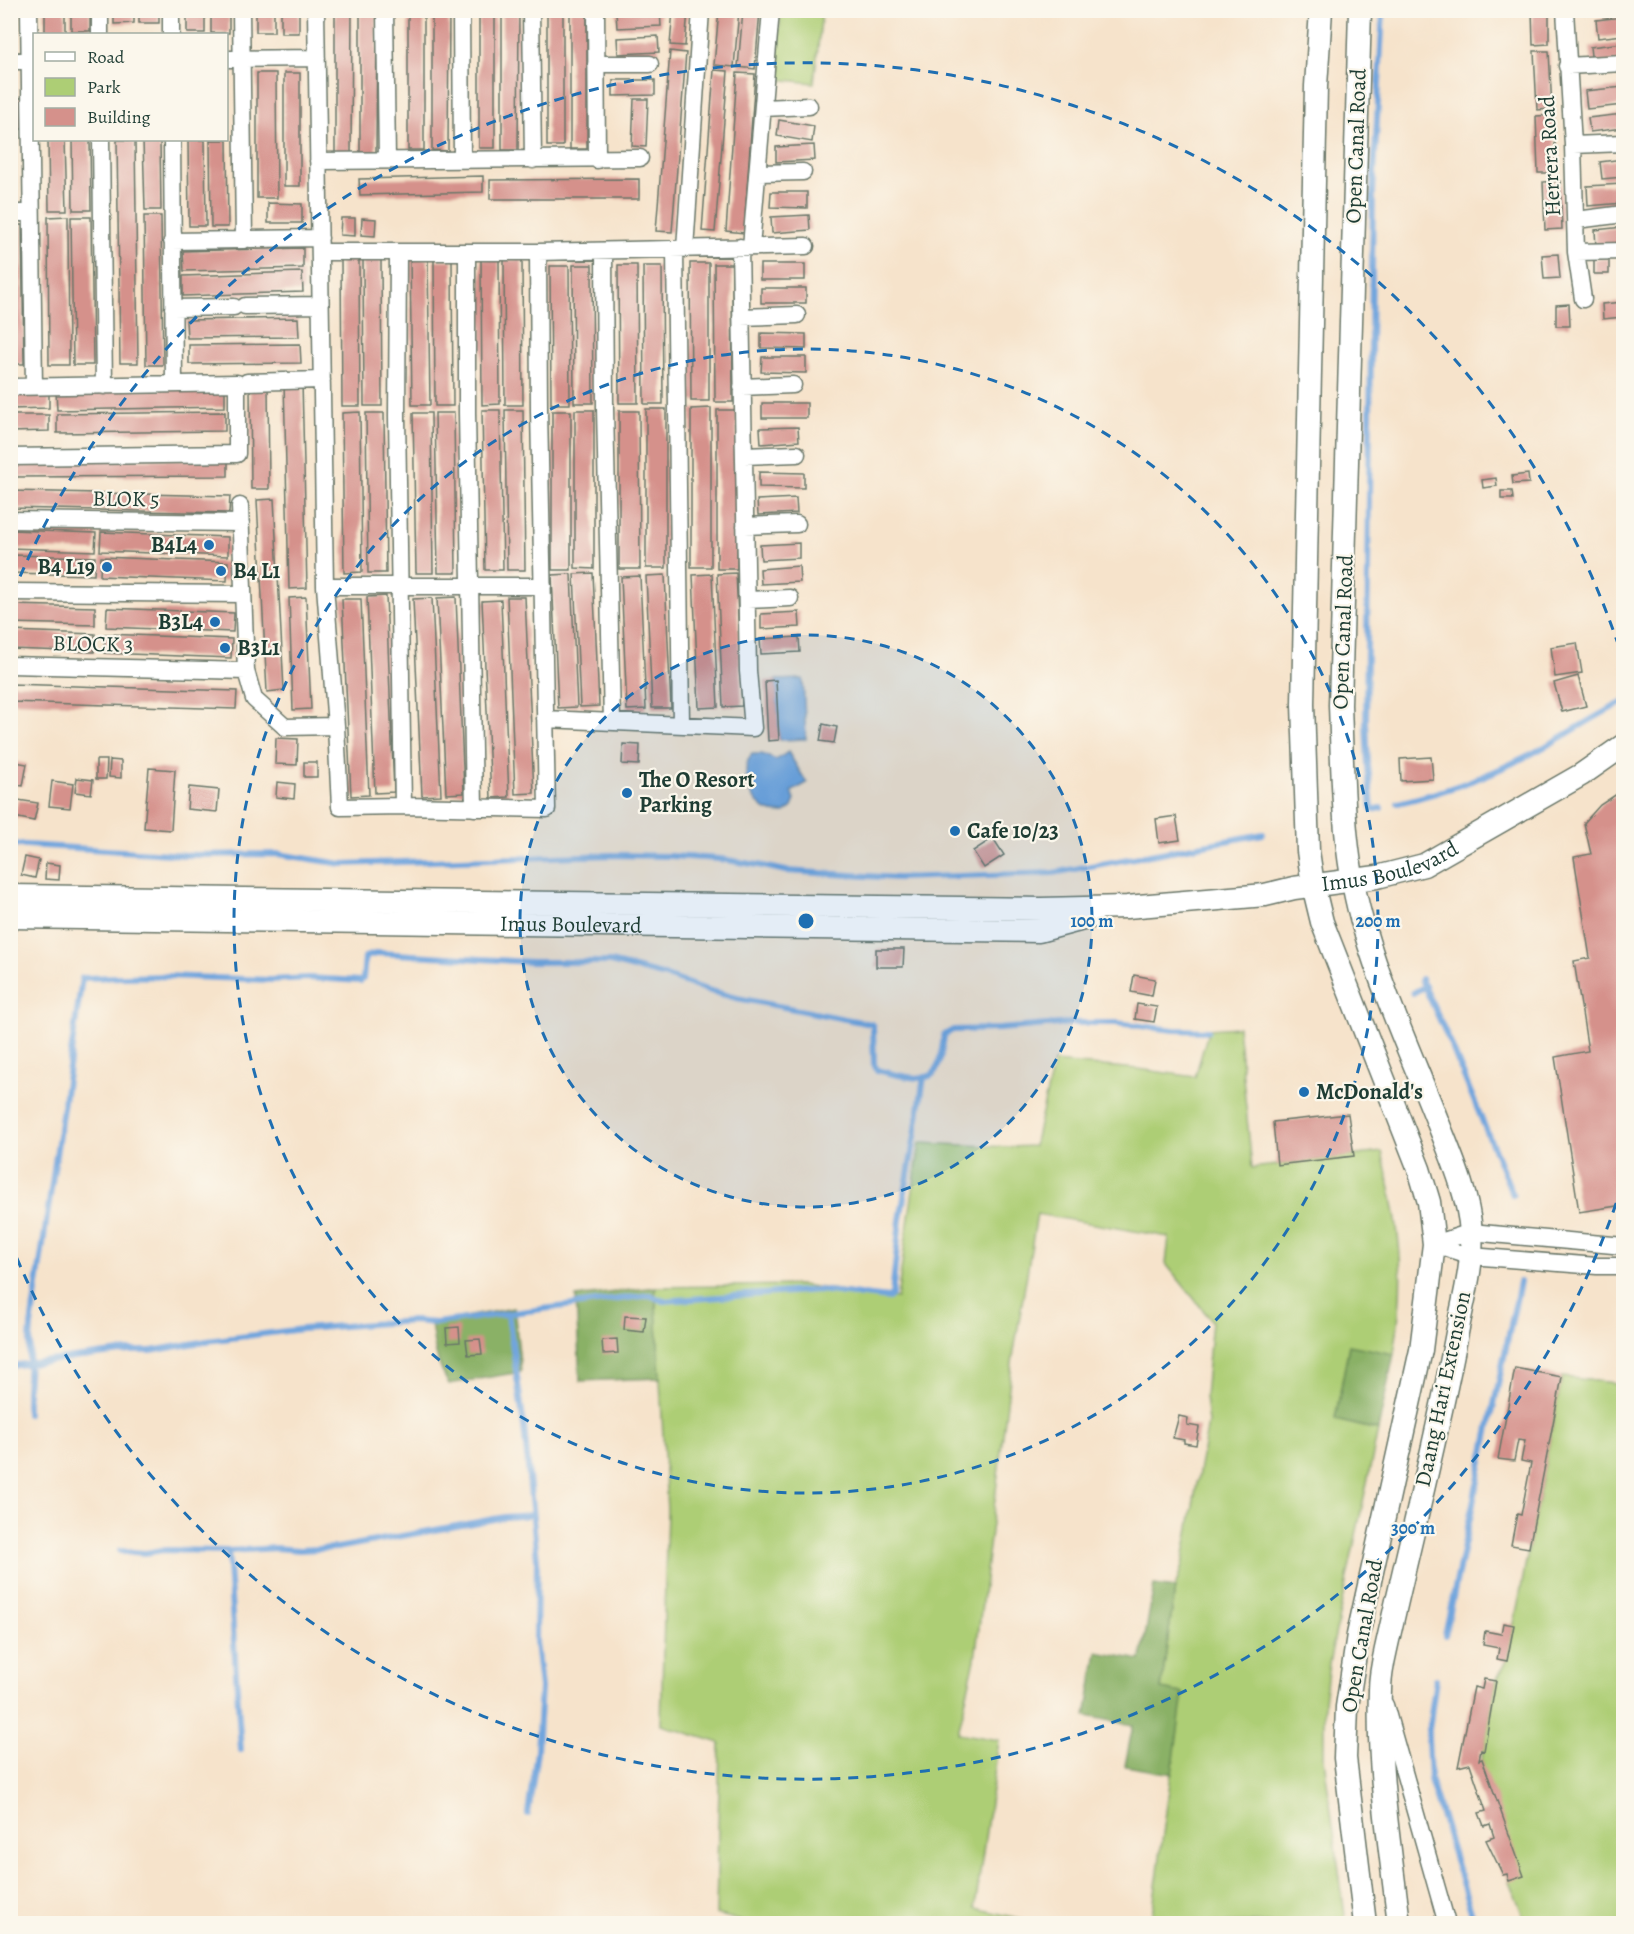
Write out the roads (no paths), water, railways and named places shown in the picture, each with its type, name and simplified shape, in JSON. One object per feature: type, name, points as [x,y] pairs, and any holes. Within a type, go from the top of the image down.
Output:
[{"type":"main road","name":"Open Canal Road","points":[[1321,10],[1316,86],[1303,704],[1308,850],[1322,922],[1419,1169],[1429,1202],[1434,1244],[1421,1350],[1358,1635],[1347,1707],[1345,1758],[1365,1923]]},
{"type":"main road","name":"Open Canal Road","points":[[1360,10],[1340,705],[1343,797],[1353,880],[1364,929],[1380,976],[1453,1161],[1465,1197],[1471,1232]]},
{"type":"main road","name":"Imus Boulevard","points":[[10,896],[1041,909],[1128,907],[1265,895],[1424,866],[1581,775],[1623,745]]},
{"type":"main road","name":"Imus Boulevard","points":[[10,916],[1039,930],[1128,907]]},
{"type":"main road","name":"Daang Hari Extension","points":[[1380,1687],[1386,1648],[1452,1358],[1471,1256],[1471,1232]]},
{"type":"main road","name":"Open Canal Road","points":[[1380,1687],[1384,1801],[1400,1923]]},
{"type":"street","points":[[29,10],[32,61],[31,213],[34,387]]},
{"type":"street","points":[[100,10],[100,33]]},
{"type":"street","points":[[171,10],[171,33]]},
{"type":"street","points":[[172,240],[244,240],[234,59],[241,10]]},
{"type":"street","points":[[316,10],[325,586],[340,807],[547,809],[538,252]]},
{"type":"street","points":[[385,10],[387,160]]},
{"type":"street","points":[[461,10],[462,160]]},
{"type":"street","points":[[531,10],[533,160]]},
{"type":"street","points":[[596,10],[597,160]]},
{"type":"street","points":[[681,725],[680,249],[701,10]]},
{"type":"street","points":[[546,719],[753,728],[748,671],[741,317],[746,247],[758,173],[771,10]]},
{"type":"street","name":"Herrera Road","points":[[1565,10],[1573,145],[1576,252],[1582,299]]},
{"type":"street","points":[[234,59],[317,58]]},
{"type":"street","points":[[10,61],[32,61]]},
{"type":"street","points":[[1567,66],[1623,63]]},
{"type":"street","points":[[596,64],[650,64]]},
{"type":"street","points":[[763,108],[809,106]]},
{"type":"street","points":[[101,141],[104,386]]},
{"type":"street","points":[[172,141],[174,384]]},
{"type":"street","points":[[1573,145],[1623,143]]},
{"type":"street","points":[[318,161],[640,158]]},
{"type":"street","points":[[758,173],[803,172]]},
{"type":"street","points":[[10,213],[31,213]]},
{"type":"street","points":[[1576,220],[1623,214]]},
{"type":"street","points":[[250,239],[398,252],[538,252],[806,246]]},
{"type":"street","points":[[604,251],[612,722]]},
{"type":"street","points":[[1576,252],[1623,251]]},
{"type":"street","points":[[398,252],[403,806]]},
{"type":"street","points":[[467,252],[474,808]]},
{"type":"street","points":[[173,308],[320,305]]},
{"type":"street","points":[[741,317],[797,315]]},
{"type":"street","points":[[247,382],[322,380]]},
{"type":"street","points":[[10,387],[237,383],[237,454],[10,457]]},
{"type":"street","points":[[742,387],[793,385]]},
{"type":"street","points":[[744,456],[797,454]]},
{"type":"street","points":[[240,506],[246,671],[254,699],[285,727],[336,726]]},
{"type":"street","name":"BLOK 5","points":[[10,520],[241,523]]},
{"type":"street","points":[[745,526],[797,524]]},
{"type":"street","points":[[325,586],[543,586]]},
{"type":"street","points":[[10,592],[243,594]]},
{"type":"street","points":[[747,600],[790,598]]},
{"type":"street","name":"BLOCK 3","points":[[10,665],[246,671]]},
{"type":"street","points":[[1434,1244],[1471,1232],[1623,1246]]},
{"type":"street","points":[[1434,1244],[1471,1256],[1623,1266]]},
{"type":"street","name":"Open Canal Road","points":[[1380,1687],[1447,1923]]},
{"type":"water","points":[[803,679],[806,739],[779,740],[776,680]]},
{"type":"water","points":[[788,752],[807,783],[791,792],[795,800],[792,807],[785,813],[770,812],[757,802],[747,782],[748,760],[752,754],[762,754],[776,760]]},
{"type":"waterway","points":[[1381,808],[1372,810],[1366,722],[1373,193],[1383,10]]},
{"type":"waterway","points":[[1398,803],[1446,790],[1493,772],[1536,752],[1624,702]]},
{"type":"waterway","points":[[10,844],[186,855],[278,854],[342,864],[612,855],[671,856],[720,859],[786,871],[898,878],[1053,873],[1263,834]]},
{"type":"waterway","points":[[27,1414],[31,1326],[82,978],[165,976],[361,981],[365,957],[379,953],[531,962],[610,962],[666,976],[737,998],[871,1024],[873,1026],[874,1064],[877,1070],[915,1078],[923,1078],[934,1073],[940,1061],[944,1035],[953,1030],[1071,1023],[1116,1023],[1174,1030],[1208,1031]]},
{"type":"waterway","points":[[1421,979],[1449,1040],[1513,1195]]},
{"type":"waterway","points":[[1413,993],[1425,986]]},
{"type":"waterway","points":[[10,1366],[129,1351],[151,1351],[207,1341],[302,1329],[413,1321],[436,1323],[650,1295],[663,1301],[818,1290],[889,1298],[892,1295],[900,1220],[924,1077]]},
{"type":"waterway","points":[[1445,1635],[1520,1282]]},
{"type":"waterway","points":[[508,1314],[524,1426],[537,1559],[536,1642],[541,1688],[537,1751],[528,1814]]},
{"type":"waterway","points":[[120,1551],[145,1553],[163,1550],[337,1548],[505,1517],[532,1515]]},
{"type":"waterway","points":[[228,1551],[241,1750]]},
{"type":"waterway","points":[[1436,1679],[1428,1737],[1430,1779],[1475,1924]]},
{"type":"place","name":"B4L4","points":[[209,545]]},
{"type":"place","name":"B4 L19","points":[[107,567]]},
{"type":"place","name":"B4 L1","points":[[221,571]]},
{"type":"place","name":"B3L4","points":[[215,622]]},
{"type":"place","name":"B3L1","points":[[225,648]]},
{"type":"place","name":"The O Resort Parking","points":[[627,793]]},
{"type":"place","name":"Cafe 10/23","points":[[955,831]]},
{"type":"place","name":"McDonald's","points":[[1304,1092]]}]
